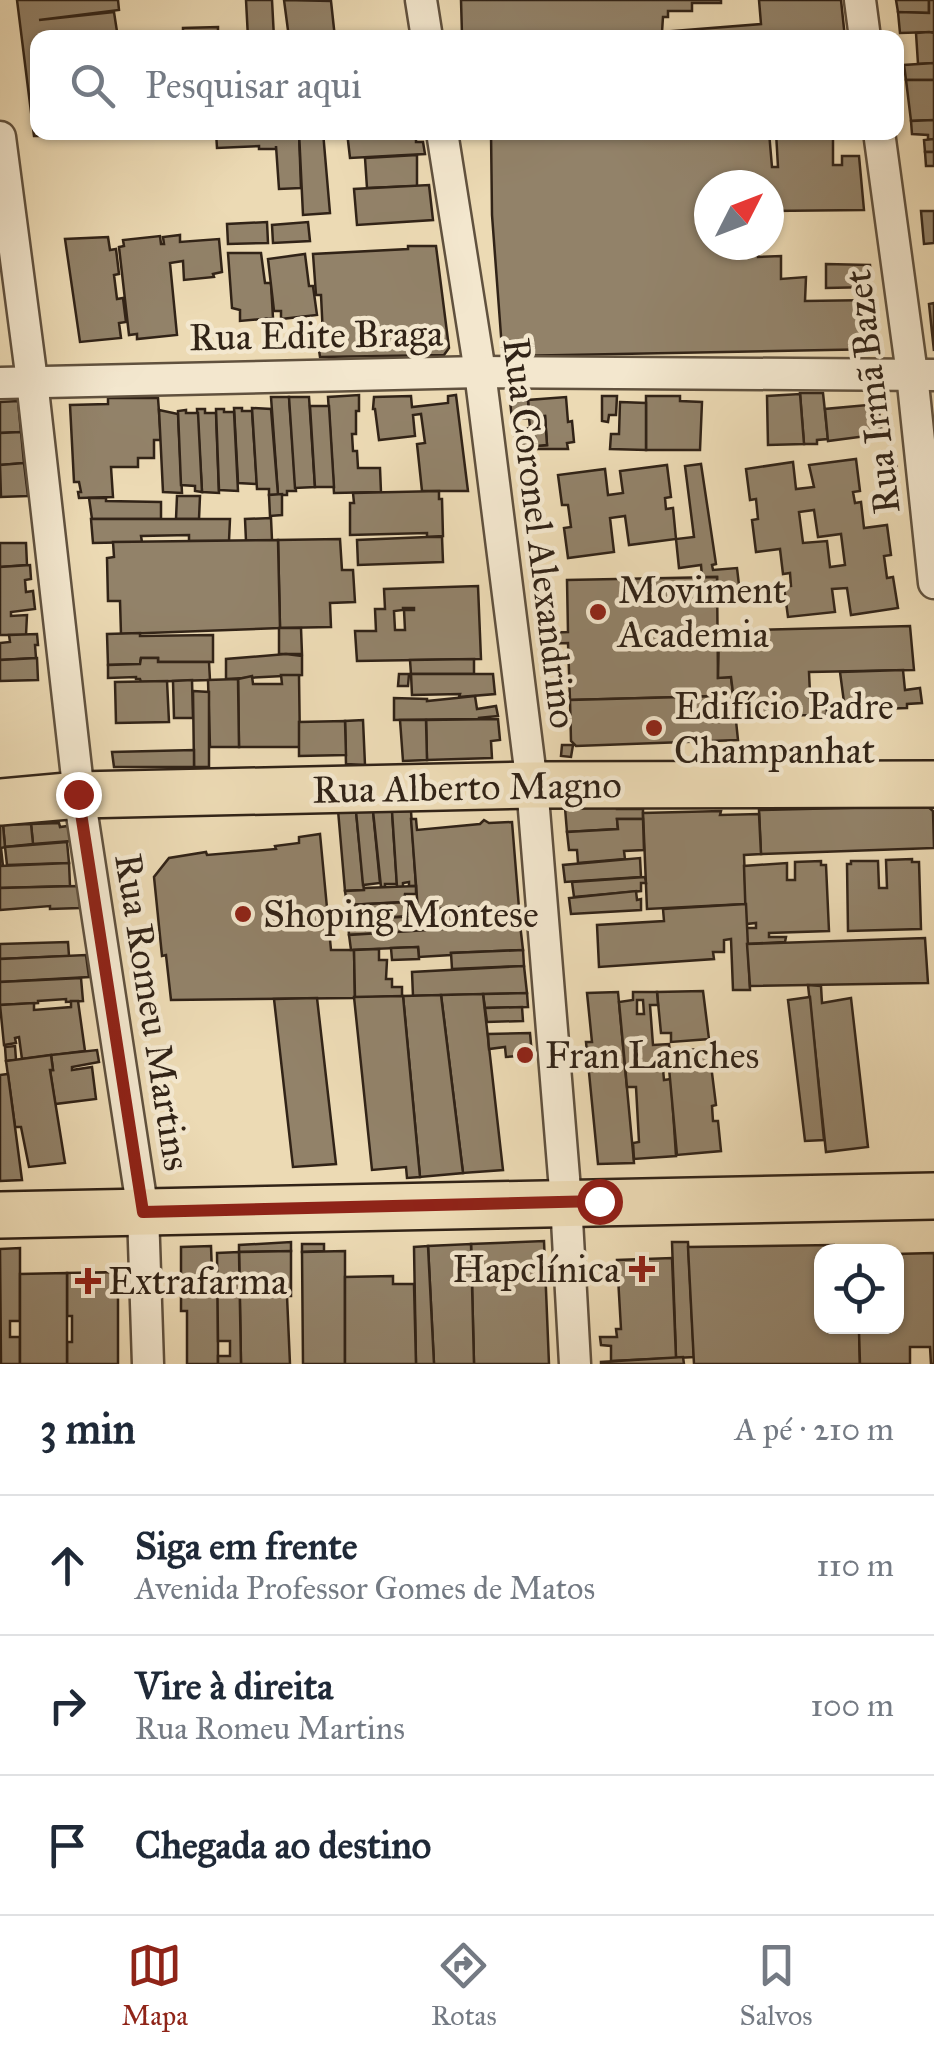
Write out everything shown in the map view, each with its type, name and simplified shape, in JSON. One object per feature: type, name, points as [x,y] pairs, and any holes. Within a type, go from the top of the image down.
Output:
[{"type":"main road","name":"Rua Alberto Magno","points":[[0,802],[78,794],[532,785],[934,784]]},
{"type":"main road","points":[[0,1215],[934,1196]]},
{"type":"street","points":[[421,0],[426,30]]},
{"type":"street","points":[[860,0],[865,30]]},
{"type":"street","name":"Rua Romeu Martins","points":[[0,138],[32,381],[78,794],[143,1212],[148,1364]]},
{"type":"street","name":"Rua Coronel Alexandrino","points":[[443,140],[480,372],[532,785],[566,1202],[575,1364]]},
{"type":"street","name":"Rua Irmã Bazet","points":[[879,140],[923,374],[934,583]]},
{"type":"street","name":"Rua Edite Braga","points":[[0,383],[480,372],[923,374]]},
{"type":"building","points":[[17,0],[118,0],[119,10],[39,20],[114,12],[117,30],[30,30],[30,104]]},
{"type":"building","points":[[246,0],[272,0],[274,30],[248,30]]},
{"type":"building","points":[[284,0],[331,1],[334,30],[288,30]]},
{"type":"building","points":[[461,0],[721,0],[692,3],[692,11],[668,11],[668,17],[663,17],[662,30],[462,30]]},
{"type":"building","points":[[759,0],[841,0],[844,30],[687,30],[761,24]]},
{"type":"building","points":[[896,0],[929,0],[929,13],[898,12]]},
{"type":"building","points":[[929,0],[934,0],[934,32],[900,30],[898,12],[929,13]]},
{"type":"building","points":[[218,27],[218,30],[183,30]]},
{"type":"building","points":[[916,33],[934,33],[934,63],[918,64]]},
{"type":"building","points":[[934,63],[934,80],[906,80],[904,65]]},
{"type":"building","points":[[906,80],[934,80],[934,120],[911,121]]},
{"type":"building","points":[[934,120],[934,139],[912,134],[911,121]]},
{"type":"building","points":[[934,139],[934,152],[925,152],[924,140]]},
{"type":"building","points":[[216,140],[299,140],[301,188],[279,189],[276,146],[217,148]]},
{"type":"building","points":[[299,140],[324,140],[330,213],[303,215]]},
{"type":"building","points":[[348,140],[416,140],[423,142],[425,154],[350,158]]},
{"type":"building","points":[[491,140],[770,140],[772,167],[778,167],[776,140],[833,140],[833,165],[842,165],[842,156],[859,156],[864,210],[784,211],[784,170],[694,170],[694,260],[781,260],[781,279],[806,277],[805,301],[874,300],[880,349],[512,356],[502,349],[492,215]]},
{"type":"building","points":[[925,152],[934,152],[934,166],[926,166]]},
{"type":"building","points":[[417,155],[417,186],[367,188],[365,158]]},
{"type":"building","points":[[429,185],[433,220],[357,225],[354,189]]},
{"type":"building","points":[[921,211],[934,211],[934,243],[924,244]]},
{"type":"building","points":[[267,222],[268,243],[228,244],[227,224]]},
{"type":"building","points":[[308,222],[310,241],[273,243],[272,225]]},
{"type":"building","points":[[180,235],[180,242],[219,239],[222,272],[213,274],[214,277],[184,280],[183,261],[170,263],[177,335],[137,339],[137,334],[129,335],[119,247],[124,246],[123,240],[160,236],[164,244],[163,237]]},
{"type":"building","points":[[108,237],[110,250],[116,249],[117,299],[123,298],[126,322],[119,323],[121,338],[80,342],[65,239]]},
{"type":"building","points":[[436,246],[449,348],[444,355],[320,357],[317,336],[323,336],[321,295],[316,295],[313,254]]},
{"type":"building","points":[[228,253],[261,253],[265,283],[271,283],[273,318],[240,321],[240,310],[232,308]]},
{"type":"building","points":[[305,254],[317,315],[281,319],[281,311],[274,311],[268,259]]},
{"type":"building","points":[[826,264],[870,265],[872,287],[826,288]]},
{"type":"building","points":[[934,303],[934,351],[929,304]]},
{"type":"building","points":[[800,393],[823,393],[828,439],[804,444]]},
{"type":"building","points":[[800,394],[804,444],[768,445],[767,396]]},
{"type":"building","points":[[359,395],[353,451],[357,451],[358,468],[380,468],[381,492],[334,493],[328,397]]},
{"type":"building","points":[[456,395],[468,491],[422,491],[417,444],[425,443],[421,414],[413,415],[415,436],[379,440],[374,397],[411,396],[412,407],[448,403],[448,396]]},
{"type":"building","points":[[602,396],[617,396],[616,415],[609,415],[608,422],[602,421]]},
{"type":"building","points":[[646,396],[680,396],[680,401],[702,402],[700,450],[646,450]]},
{"type":"building","points":[[271,397],[289,397],[296,491],[287,491],[287,495],[278,495]]},
{"type":"building","points":[[289,397],[309,397],[315,487],[295,488]]},
{"type":"building","points":[[566,397],[574,442],[567,443],[568,449],[532,449],[531,437],[535,437],[536,446],[547,445],[545,416],[529,417],[528,400]]},
{"type":"building","points":[[108,398],[158,398],[161,440],[154,440],[154,458],[138,458],[138,467],[111,467],[113,497],[79,498],[79,482],[74,482],[70,405],[108,404]]},
{"type":"building","points":[[528,400],[529,417],[545,416],[547,445],[536,446],[535,437],[531,437],[532,449],[517,449],[514,431],[530,428],[529,418],[512,419],[510,401]]},
{"type":"building","points":[[18,401],[21,432],[0,433],[0,402]]},
{"type":"building","points":[[620,402],[646,403],[646,450],[610,449],[611,434],[619,434]]},
{"type":"building","points":[[878,404],[882,434],[828,441],[825,409]]},
{"type":"building","points":[[310,406],[329,406],[334,487],[315,487]]},
{"type":"building","points":[[234,408],[252,411],[257,484],[238,483]]},
{"type":"building","points":[[252,408],[271,409],[278,495],[269,495],[269,489],[257,489]]},
{"type":"building","points":[[197,409],[216,413],[219,493],[202,492]]},
{"type":"building","points":[[216,409],[234,412],[238,491],[219,490]]},
{"type":"building","points":[[159,410],[178,414],[182,493],[163,492]]},
{"type":"building","points":[[178,411],[198,413],[202,492],[195,491],[195,486],[181,485]]},
{"type":"building","points":[[21,432],[24,463],[0,465],[0,433]]},
{"type":"building","points":[[894,455],[897,469],[880,471],[879,459]]},
{"type":"building","points":[[856,459],[860,491],[853,492],[855,503],[861,502],[864,528],[887,525],[891,555],[884,556],[887,578],[893,577],[898,608],[851,615],[847,588],[832,589],[835,612],[788,617],[784,587],[791,586],[790,573],[783,574],[780,549],[756,552],[752,520],[758,519],[756,499],[750,500],[746,469],[793,462],[796,489],[814,487],[809,465]],"holes":[[[814,510],[818,537],[841,534],[845,565],[830,567],[827,541],[803,543],[799,512]]]},
{"type":"building","points":[[24,463],[28,496],[1,497],[0,465]]},
{"type":"building","points":[[701,464],[716,564],[712,565],[713,570],[737,568],[739,585],[717,586],[717,577],[702,577],[701,565],[679,568],[676,539],[694,537],[685,466]]},
{"type":"building","points":[[667,465],[671,497],[665,498],[666,509],[673,508],[676,539],[629,545],[625,516],[610,518],[614,552],[568,558],[564,528],[571,527],[568,505],[562,505],[558,475],[605,469],[608,495],[623,493],[620,471]]},
{"type":"building","points":[[439,491],[443,536],[350,535],[353,493]]},
{"type":"building","points":[[282,494],[282,515],[270,516],[269,495]]},
{"type":"building","points":[[177,496],[200,496],[199,519],[176,519]]},
{"type":"building","points":[[89,498],[161,502],[161,519],[92,519]]},
{"type":"building","points":[[271,518],[272,540],[246,541],[245,519]]},
{"type":"building","points":[[91,519],[230,519],[229,541],[189,541],[189,535],[141,536],[142,542],[93,543]]},
{"type":"building","points":[[442,537],[443,562],[358,565],[357,540]]},
{"type":"building","points":[[340,539],[342,570],[353,570],[355,602],[330,603],[331,627],[280,628],[278,540]]},
{"type":"building","points":[[278,540],[280,628],[121,634],[120,601],[108,601],[107,558],[114,557],[113,542]]},
{"type":"building","points":[[0,543],[26,543],[27,565],[0,567]]},
{"type":"building","points":[[30,565],[31,579],[25,580],[26,592],[33,591],[35,609],[11,612],[11,616],[27,615],[26,635],[0,635],[0,567]]},
{"type":"building","points":[[717,577],[718,678],[731,677],[733,692],[719,692],[719,696],[570,700],[568,643],[541,644],[540,633],[568,632],[567,580]]},
{"type":"building","points":[[478,586],[481,659],[357,661],[355,631],[376,631],[375,609],[385,609],[384,589]],"holes":[[[414,608],[404,610],[405,630],[395,630],[394,611]]]},
{"type":"building","points":[[910,626],[914,670],[809,672],[811,715],[736,717],[731,677],[718,678],[719,631]]},
{"type":"building","points":[[279,628],[301,628],[302,654],[279,654]]},
{"type":"building","points":[[37,634],[36,658],[0,660],[0,643],[10,642],[9,635]]},
{"type":"building","points":[[107,634],[213,635],[213,662],[158,662],[158,658],[141,658],[140,664],[108,665]]},
{"type":"building","points":[[302,656],[302,675],[226,679],[226,659]]},
{"type":"building","points":[[37,658],[38,680],[0,681],[0,660]]},
{"type":"building","points":[[141,658],[209,662],[210,680],[141,682],[136,677],[108,678],[108,665],[140,664]]},
{"type":"building","points":[[474,659],[474,674],[411,674],[410,660]]},
{"type":"building","points":[[903,670],[905,690],[920,688],[922,703],[907,704],[907,708],[845,710],[840,672]]},
{"type":"building","points":[[399,674],[409,674],[408,686],[398,686]]},
{"type":"building","points":[[411,674],[493,674],[495,694],[412,695]]},
{"type":"building","points":[[281,675],[299,675],[300,747],[239,747],[238,679],[252,676],[253,684],[282,684]]},
{"type":"building","points":[[238,679],[239,747],[210,747],[208,680]]},
{"type":"building","points":[[192,680],[193,718],[174,718],[173,681]]},
{"type":"building","points":[[167,681],[169,722],[116,723],[115,682]]},
{"type":"building","points":[[193,691],[209,692],[209,767],[194,767]]},
{"type":"building","name":"Edifício Padre Champanhat","points":[[719,692],[733,692],[738,740],[576,746],[571,741],[570,700],[719,696]]},
{"type":"building","points":[[475,696],[477,709],[496,706],[498,716],[394,720],[394,698],[427,701]]},
{"type":"building","points":[[810,699],[826,699],[827,715],[811,715]]},
{"type":"building","points":[[498,719],[500,740],[491,741],[492,758],[427,760],[426,720]]},
{"type":"building","points":[[363,720],[365,765],[346,764],[345,721]]},
{"type":"building","points":[[400,720],[426,720],[427,760],[403,761]]},
{"type":"building","points":[[345,721],[346,755],[299,756],[299,722]]},
{"type":"building","points":[[562,745],[573,745],[571,757],[561,756]]},
{"type":"building","points":[[194,750],[194,767],[114,767],[112,752]]},
{"type":"building","points":[[617,805],[617,809],[643,809],[643,819],[617,819],[618,829],[567,832],[568,806]]},
{"type":"building","points":[[927,806],[933,811],[934,848],[761,854],[759,810]]},
{"type":"building","points":[[338,810],[356,811],[364,890],[345,891]]},
{"type":"building","points":[[356,811],[373,811],[380,883],[363,885]]},
{"type":"building","points":[[373,811],[392,811],[397,884],[385,887],[381,887]]},
{"type":"building","points":[[392,811],[411,811],[416,886],[409,886],[409,882],[397,887]]},
{"type":"building","points":[[721,811],[720,815],[759,814],[761,854],[744,855],[746,904],[647,909],[643,813]]},
{"type":"building","points":[[411,819],[416,819],[417,830],[480,824],[484,820],[512,822],[519,908],[471,913],[470,906],[418,911]]},
{"type":"building","points":[[617,819],[643,819],[644,850],[624,851],[625,859],[578,863],[577,850],[569,850],[567,832],[618,829]]},
{"type":"building","points":[[59,823],[60,827],[68,826],[71,841],[33,844],[31,824]]},
{"type":"building","points":[[31,824],[33,844],[5,847],[3,825]]},
{"type":"building","points":[[0,825],[5,847],[1,848],[3,866],[0,866]]},
{"type":"building","name":"Shoping Montese","points":[[320,834],[331,950],[354,950],[355,998],[171,1000],[154,877],[169,858],[276,849],[275,846],[299,843],[299,837]]},
{"type":"building","points":[[67,842],[69,863],[7,865],[5,847]]},
{"type":"building","points":[[640,858],[641,877],[565,882],[563,865]]},
{"type":"building","points":[[886,860],[919,862],[921,929],[848,931],[847,864],[878,861],[879,888],[887,888]]},
{"type":"building","points":[[821,861],[821,865],[826,865],[829,931],[769,933],[769,937],[786,937],[785,942],[747,944],[746,928],[756,928],[756,923],[746,924],[744,866],[787,863],[787,880],[795,880],[795,862]]},
{"type":"building","points":[[69,863],[70,886],[0,888],[0,866]]},
{"type":"building","points":[[645,877],[641,891],[574,897],[572,882]]},
{"type":"building","points":[[78,886],[80,908],[0,910],[0,888]]},
{"type":"building","points":[[416,886],[416,894],[405,894],[404,902],[347,905],[345,891]]},
{"type":"building","points":[[636,891],[641,910],[571,914],[569,898]]},
{"type":"building","points":[[409,902],[410,916],[348,920],[347,905]]},
{"type":"building","points":[[746,904],[750,990],[733,990],[731,939],[724,940],[724,952],[713,952],[714,959],[599,967],[597,925],[664,921],[663,909]]},
{"type":"building","points":[[470,906],[471,913],[519,908],[520,924],[419,931],[418,911]]},
{"type":"building","points":[[418,916],[419,925],[412,925],[412,932],[349,935],[348,920]]},
{"type":"building","points":[[520,924],[523,950],[451,955],[419,957],[418,947],[351,950],[349,935]]},
{"type":"building","points":[[925,938],[928,983],[750,986],[747,944]]},
{"type":"building","points":[[68,942],[69,956],[0,959],[0,944]]},
{"type":"building","points":[[418,947],[419,959],[392,960],[391,948]]},
{"type":"building","points":[[379,949],[379,960],[387,960],[386,979],[392,979],[392,987],[402,987],[402,996],[355,998],[354,950]]},
{"type":"building","points":[[523,950],[524,966],[452,969],[451,953]]},
{"type":"building","points":[[86,955],[89,977],[0,982],[0,959]]},
{"type":"building","points":[[524,966],[527,993],[413,996],[412,972]]},
{"type":"building","points":[[81,978],[83,1001],[0,1005],[0,982]]},
{"type":"building","points":[[808,985],[821,986],[822,1003],[851,998],[868,1147],[826,1152]]},
{"type":"building","points":[[703,991],[709,1039],[671,1042],[671,1033],[661,1033],[657,992]]},
{"type":"building","points":[[618,992],[634,1163],[598,1164],[586,1042],[592,1042],[587,993]]},
{"type":"building","points":[[633,992],[657,992],[658,1005],[650,1005],[653,1045],[669,1044],[672,1067],[663,1069],[664,1080],[671,1079],[676,1156],[634,1159],[633,1143],[639,1142],[636,1087],[627,1087],[619,1002],[633,1000]],"holes":[[[637,1000],[643,1000],[644,1014],[637,1014]]]},
{"type":"building","points":[[527,993],[528,1007],[485,1008],[483,994]]},
{"type":"building","points":[[483,994],[503,1170],[463,1173],[441,995]]},
{"type":"building","points":[[441,995],[463,1173],[420,1177],[403,996]]},
{"type":"building","points":[[403,996],[420,1177],[407,1178],[406,1167],[372,1170],[354,997]]},
{"type":"building","points":[[810,997],[824,1140],[805,1141],[788,1000]]},
{"type":"building","points":[[317,998],[336,1164],[293,1167],[274,999]]},
{"type":"building","points":[[71,1001],[78,1001],[85,1051],[22,1059],[19,1037],[15,1038],[16,1043],[4,1045],[0,1005],[34,1003],[34,1010],[71,1007]]},
{"type":"building","points":[[522,1007],[523,1021],[487,1022],[485,1008]]},
{"type":"building","points":[[530,1033],[532,1055],[506,1057],[505,1047],[489,1049],[488,1034]]},
{"type":"building","points":[[15,1046],[16,1060],[6,1061],[5,1047]]},
{"type":"building","points":[[709,1049],[716,1105],[712,1106],[713,1121],[718,1121],[721,1151],[677,1155],[671,1059],[681,1059],[681,1050]]},
{"type":"building","points":[[97,1050],[99,1062],[72,1067],[92,1067],[96,1099],[55,1104],[51,1055]]},
{"type":"building","points":[[51,1055],[65,1163],[29,1167],[21,1127],[15,1127],[6,1061]]},
{"type":"building","points":[[8,1074],[22,1180],[0,1181],[0,1075]]},
{"type":"building","points":[[544,1241],[549,1364],[474,1364],[471,1244]]},
{"type":"building","points":[[291,1242],[291,1251],[239,1252],[239,1245]]},
{"type":"building","points":[[672,1242],[688,1242],[694,1357],[676,1358]]},
{"type":"building","points":[[302,1244],[324,1244],[324,1251],[302,1252]]},
{"type":"building","points":[[471,1244],[474,1364],[434,1364],[428,1246]]},
{"type":"building","points":[[814,1245],[814,1334],[859,1334],[860,1364],[694,1364],[688,1247]]},
{"type":"building","points":[[211,1246],[212,1273],[218,1273],[218,1364],[187,1364],[187,1311],[181,1311],[181,1247]]},
{"type":"building","points":[[428,1246],[434,1364],[416,1364],[414,1247]]},
{"type":"building","points":[[20,1248],[20,1321],[10,1321],[10,1337],[20,1337],[20,1364],[1,1364],[0,1249]]},
{"type":"building","points":[[291,1251],[291,1296],[287,1296],[290,1364],[241,1364],[239,1252]]},
{"type":"building","points":[[345,1251],[345,1364],[303,1364],[302,1252]]},
{"type":"building","points":[[239,1252],[241,1364],[218,1364],[218,1356],[230,1356],[230,1341],[218,1341],[217,1253]]},
{"type":"building","points":[[934,1253],[934,1364],[930,1347],[910,1347],[910,1364],[860,1364],[859,1334],[904,1334],[904,1254]]},
{"type":"building","points":[[672,1258],[676,1358],[611,1361],[611,1346],[601,1345],[600,1337],[617,1337],[616,1329],[621,1329],[617,1260]]},
{"type":"building","points":[[118,1272],[118,1364],[67,1364],[72,1316],[67,1316],[67,1273]]},
{"type":"building","points":[[67,1273],[67,1364],[20,1364],[20,1274]]},
{"type":"building","points":[[393,1276],[393,1284],[414,1284],[416,1364],[345,1364],[345,1277]]},
{"type":"building","points":[[683,1357],[684,1364],[601,1364],[601,1362]]},
{"type":"place","name":"Moviment Academia","points":[[598,612]]},
{"type":"place","name":"Edifício Padre Champanhat","points":[[654,728]]},
{"type":"place","name":"Shoping Montese","points":[[243,914]]},
{"type":"place","name":"Fran Lanches","points":[[525,1055]]},
{"type":"place","name":"Hapclínica","points":[[642,1269]]},
{"type":"place","name":"Extrafarma","points":[[88,1281]]},
{"type":"route","points":[[78,794],[143,1212],[599,1201]]}]
